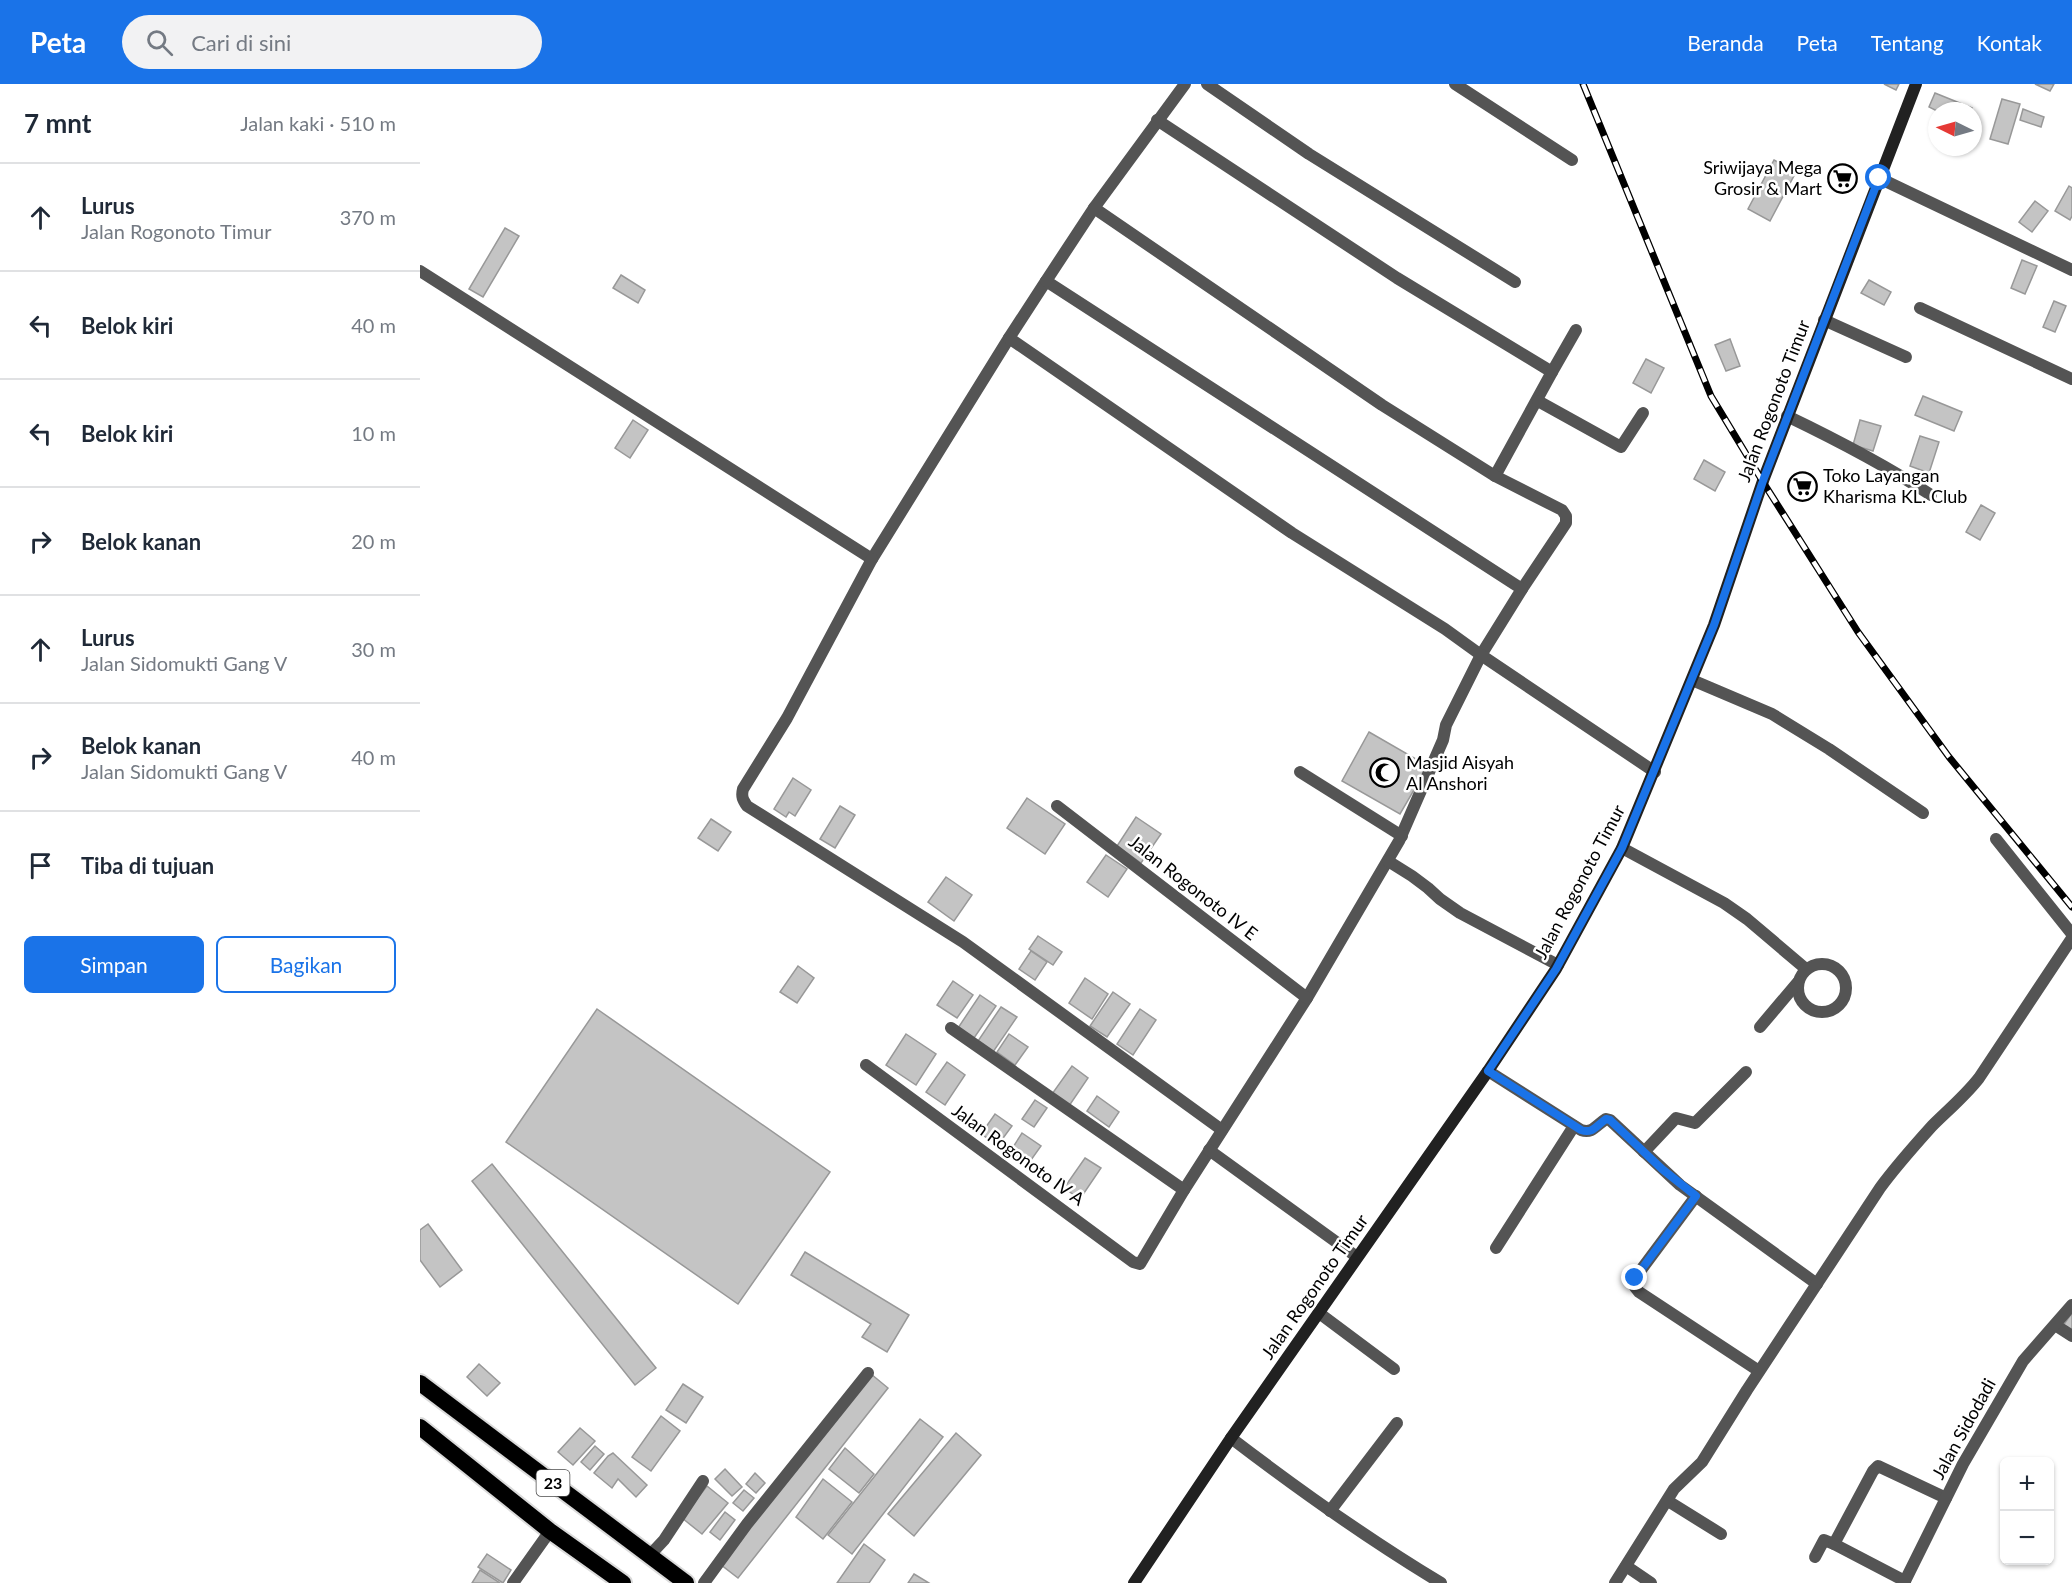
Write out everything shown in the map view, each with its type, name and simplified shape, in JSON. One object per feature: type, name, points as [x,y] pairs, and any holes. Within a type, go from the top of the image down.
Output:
[{"type":"highway","name":"23","points":[[420,1383],[686,1583]]},
{"type":"highway","name":"23","points":[[420,1427],[550,1531],[623,1583]]},
{"type":"main road","name":"Jalan Rogonoto Timur","points":[[1134,1583],[1231,1438],[1488,1071],[1558,965],[1622,848],[1714,625],[1762,482],[1916,84]]},
{"type":"street","points":[[1185,84],[1094,208],[1009,338],[872,559],[787,718],[743,789],[741,796],[747,806],[963,942],[1222,1130]]},
{"type":"street","points":[[1207,84],[1309,154],[1515,282]]},
{"type":"street","points":[[1455,84],[1572,160]]},
{"type":"street","points":[[1157,120],[1397,278],[1552,372]]},
{"type":"street","points":[[1879,178],[2072,270]]},
{"type":"street","points":[[951,1028],[1184,1190],[1307,998],[1388,861],[1402,836],[1443,741],[1446,725],[1481,655],[1566,523],[1566,516],[1562,510],[1495,476],[1331,371],[1094,208]]},
{"type":"street","points":[[420,271],[872,559]]},
{"type":"street","points":[[1046,281],[1522,589]]},
{"type":"street","points":[[1920,308],[2072,379]]},
{"type":"street","points":[[1824,320],[1906,357]]},
{"type":"street","points":[[1495,476],[1576,330]]},
{"type":"street","points":[[1009,338],[1292,533],[1445,629],[1655,772]]},
{"type":"street","points":[[1538,401],[1622,447],[1643,412]]},
{"type":"street","points":[[1788,416],[1897,473],[1931,495]]},
{"type":"street","points":[[1692,680],[1772,714],[1829,749],[1923,813]]},
{"type":"street","points":[[1300,772],[1402,836]]},
{"type":"street","name":"Jalan Rogonoto IV E","points":[[1057,806],[1307,998]]},
{"type":"street","points":[[1615,1583],[1674,1489],[1702,1462],[1880,1188],[1904,1157],[1934,1124],[1963,1099],[1979,1078],[2072,936],[1996,839]]},
{"type":"street","points":[[1622,848],[1724,903],[1747,919],[1806,969]]},
{"type":"street","points":[[1388,861],[1412,876],[1440,900],[1460,913],[1558,965]]},
{"type":"street","points":[[1760,1027],[1798,982],[1806,969],[1820,964],[1827,964],[1840,972],[1845,986],[1842,1000],[1830,1010],[1815,1011],[1803,1003],[1798,982]]},
{"type":"street","name":"Jalan Rogonoto IV A","points":[[866,1065],[1132,1262],[1140,1264],[1184,1190]]},
{"type":"street","points":[[1488,1071],[1587,1132],[1592,1131],[1606,1119],[1610,1120],[1696,1196],[1817,1284]]},
{"type":"street","points":[[1644,1152],[1676,1118],[1695,1123],[1746,1072]]},
{"type":"street","points":[[1496,1248],[1574,1126]]},
{"type":"street","points":[[1209,1150],[1357,1257]]},
{"type":"street","points":[[1696,1196],[1635,1278],[1635,1287],[1639,1292],[1759,1371]]},
{"type":"street","name":"Jalan Sidodadi","points":[[1905,1582],[1963,1464],[2023,1361],[2071,1308]]},
{"type":"street","points":[[1319,1313],[1394,1369]]},
{"type":"street","points":[[2055,1325],[2072,1336]]},
{"type":"street","points":[[704,1583],[747,1524],[868,1372]]},
{"type":"street","points":[[1330,1511],[1397,1423]]},
{"type":"street","points":[[1231,1438],[1300,1491],[1441,1583]]},
{"type":"street","points":[[1834,1544],[1873,1471],[1878,1466],[1946,1498]]},
{"type":"street","points":[[649,1556],[664,1540],[703,1481]]},
{"type":"street","points":[[1668,1501],[1721,1534]]},
{"type":"street","points":[[513,1583],[550,1531]]},
{"type":"street","points":[[1815,1557],[1824,1540],[1905,1582]]},
{"type":"street","points":[[1626,1566],[1651,1583]]},
{"type":"building","points":[[1884,84],[1899,84],[1896,90]]},
{"type":"building","points":[[2035,84],[2054,84],[2050,91]]},
{"type":"building","points":[[1935,93],[1957,102],[1931,102]]},
{"type":"building","points":[[2002,99],[2020,104],[2008,144],[1990,139]]},
{"type":"building","points":[[2023,109],[2044,117],[2041,127],[2020,120]]},
{"type":"building","points":[[1774,160],[1796,172],[1770,221],[1748,209]]},
{"type":"building","points":[[2069,186],[2072,188],[2070,220],[2055,211]]},
{"type":"building","points":[[2035,201],[2048,211],[2032,232],[2019,222]]},
{"type":"building","points":[[505,228],[519,236],[483,297],[469,289]]},
{"type":"building","points":[[2022,260],[2037,266],[2025,294],[2011,288]]},
{"type":"building","points":[[621,275],[645,290],[638,303],[613,288]]},
{"type":"building","points":[[1869,280],[1891,292],[1884,305],[1861,293]]},
{"type":"building","points":[[2054,301],[2066,306],[2055,332],[2043,327]]},
{"type":"building","points":[[1730,339],[1740,366],[1726,371],[1715,345]]},
{"type":"building","points":[[1646,359],[1664,368],[1651,393],[1633,383]]},
{"type":"building","points":[[1923,396],[1962,412],[1954,431],[1915,415]]},
{"type":"building","points":[[633,420],[648,430],[630,458],[615,448]]},
{"type":"building","points":[[1860,420],[1881,426],[1873,451],[1853,445]]},
{"type":"building","points":[[1920,436],[1939,442],[1929,473],[1910,466]]},
{"type":"building","points":[[1704,460],[1725,472],[1715,491],[1694,479]]},
{"type":"building","points":[[1981,505],[1995,513],[1980,540],[1966,532]]},
{"type":"building","name":"Masjid Aisyah Al Anshori","points":[[1369,732],[1428,766],[1400,814],[1342,781]]},
{"type":"building","points":[[793,778],[811,790],[795,816],[789,812],[786,817],[774,809]]},
{"type":"building","points":[[1027,798],[1065,824],[1045,854],[1007,828]]},
{"type":"building","points":[[840,806],[855,815],[835,848],[820,839]]},
{"type":"building","points":[[1136,817],[1161,834],[1141,863],[1117,846]]},
{"type":"building","points":[[711,819],[731,832],[718,851],[698,838]]},
{"type":"building","points":[[1106,855],[1127,869],[1108,897],[1087,882]]},
{"type":"building","points":[[946,877],[972,895],[954,921],[928,902]]},
{"type":"building","points":[[1038,936],[1062,952],[1053,965],[1029,949]]},
{"type":"building","points":[[1031,951],[1047,962],[1035,980],[1019,969]]},
{"type":"building","points":[[798,966],[814,978],[797,1003],[780,992]]},
{"type":"building","points":[[1085,978],[1108,994],[1092,1019],[1069,1003]]},
{"type":"building","points":[[953,981],[973,995],[957,1018],[937,1005]]},
{"type":"building","points":[[1113,992],[1130,1004],[1107,1037],[1090,1026]]},
{"type":"building","points":[[980,995],[996,1006],[974,1038],[958,1028]]},
{"type":"building","points":[[1001,1007],[1017,1017],[993,1052],[978,1041]]},
{"type":"building","points":[[597,1009],[830,1172],[738,1304],[506,1142]]},
{"type":"building","points":[[1140,1009],[1156,1020],[1133,1055],[1117,1044]]},
{"type":"building","points":[[906,1034],[936,1054],[916,1085],[886,1065]]},
{"type":"building","points":[[1009,1034],[1028,1047],[1015,1065],[997,1052]]},
{"type":"building","points":[[947,1062],[965,1075],[945,1105],[926,1092]]},
{"type":"building","points":[[1072,1066],[1088,1078],[1069,1106],[1052,1094]]},
{"type":"building","points":[[1097,1096],[1119,1112],[1109,1127],[1087,1111]]},
{"type":"building","points":[[1035,1100],[1047,1108],[1034,1127],[1022,1119]]},
{"type":"building","points":[[995,1114],[1012,1126],[998,1145],[981,1134]]},
{"type":"building","points":[[1022,1133],[1041,1146],[1026,1167],[1008,1155]]},
{"type":"building","points":[[1085,1158],[1101,1168],[1080,1199],[1064,1188]]},
{"type":"building","points":[[492,1164],[656,1368],[635,1385],[472,1181]]},
{"type":"building","points":[[428,1224],[462,1270],[440,1287],[420,1260],[420,1230]]},
{"type":"building","points":[[805,1252],[909,1315],[887,1352],[862,1337],[871,1324],[791,1275]]},
{"type":"building","points":[[2072,1313],[2072,1334],[2062,1327]]},
{"type":"building","points":[[479,1364],[500,1383],[487,1396],[467,1377]]},
{"type":"building","points":[[871,1374],[888,1388],[738,1578],[720,1564]]},
{"type":"building","points":[[683,1384],[703,1397],[686,1423],[666,1410]]},
{"type":"building","points":[[661,1416],[680,1431],[651,1471],[632,1457]]},
{"type":"building","points":[[920,1419],[943,1437],[852,1554],[828,1535]]},
{"type":"building","points":[[580,1428],[595,1441],[573,1465],[558,1452]]},
{"type":"building","points":[[956,1433],[981,1455],[914,1536],[888,1514]]},
{"type":"building","points":[[595,1446],[604,1454],[590,1470],[581,1462]]},
{"type":"building","points":[[845,1448],[874,1474],[859,1493],[829,1469]]},
{"type":"building","points":[[613,1453],[647,1485],[636,1497],[618,1479],[612,1488],[594,1473]]},
{"type":"building","points":[[725,1469],[742,1487],[732,1496],[715,1479]]},
{"type":"building","points":[[755,1473],[765,1483],[756,1493],[746,1484]]},
{"type":"building","points":[[823,1479],[852,1502],[823,1539],[796,1517]]},
{"type":"building","points":[[707,1486],[728,1503],[702,1534],[682,1518]]},
{"type":"building","points":[[744,1490],[754,1498],[743,1511],[733,1503]]},
{"type":"building","points":[[725,1512],[735,1520],[720,1540],[710,1532]]},
{"type":"building","points":[[864,1544],[885,1560],[869,1583],[837,1583]]},
{"type":"building","points":[[487,1554],[511,1570],[503,1583],[478,1567]]},
{"type":"building","points":[[480,1570],[500,1583],[472,1583]]},
{"type":"building","points":[[914,1574],[929,1583],[908,1583]]},
{"type":"railway","points":[[1583,84],[1711,396],[1858,632],[1949,757],[2072,907]]},
{"type":"place","name":"Sriwijaya Mega Grosir & Mart","points":[[1843,178]]},
{"type":"place","name":"Toko Layangan Kharisma KL. Club","points":[[1802,486]]},
{"type":"place","name":"Masjid Aisyah Al Anshori","points":[[1385,773]]},
{"type":"route","points":[[1635,1278],[1696,1196],[1680,1185],[1610,1120],[1606,1119],[1601,1122],[1592,1131],[1581,1130],[1488,1071],[1556,969],[1622,848],[1714,625],[1764,478],[1879,178]]}]
